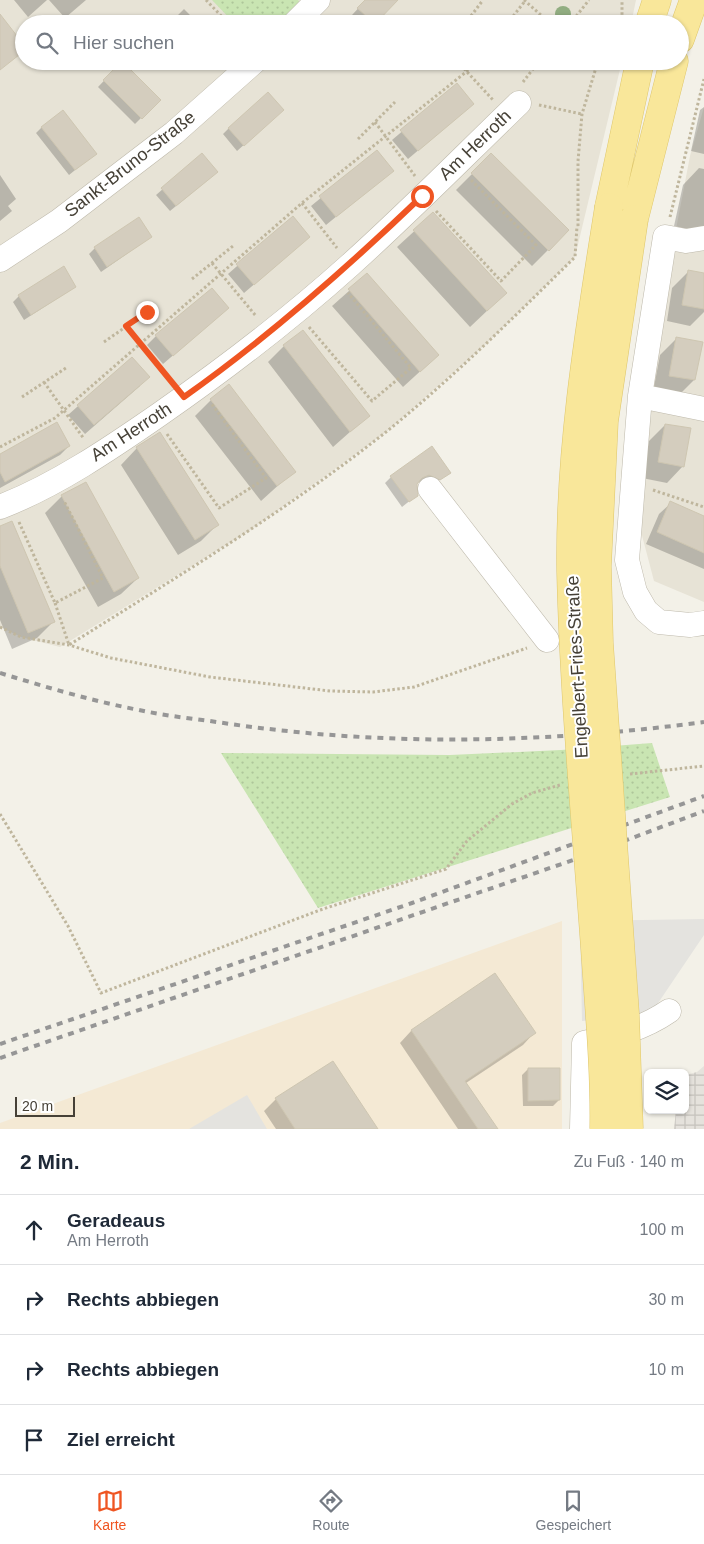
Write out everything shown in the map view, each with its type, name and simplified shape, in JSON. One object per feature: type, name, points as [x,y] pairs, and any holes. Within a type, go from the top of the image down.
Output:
[{"type":"main road","points":[[653,15],[657,0]]},
{"type":"main road","points":[[689,15],[694,0]]},
{"type":"main road","name":"Engelbert-Fries-Straße","points":[[604,1129],[600,1023],[574,651],[571,569],[574,480],[580,416],[609,206],[638,70]]},
{"type":"main road","name":"Engelbert-Fries-Straße","points":[[629,1129],[625,1014],[599,643],[597,566],[604,421],[634,219],[672,70]]},
{"type":"street","points":[[303,15],[318,0]]},
{"type":"street","name":"Sankt-Bruno-Straße","points":[[0,260],[59,221],[174,133],[245,70]]},
{"type":"street","name":"Am Herroth","points":[[5,505],[53,481],[96,456],[156,417],[270,332],[343,271],[519,103]]},
{"type":"street","points":[[704,238],[686,241],[665,237],[640,396],[631,483],[627,560],[634,592],[646,611],[659,622],[690,625],[704,623]]},
{"type":"street","points":[[640,396],[704,409]]},
{"type":"street","points":[[430,489],[548,640]]},
{"type":"street","points":[[582,1129],[584,1043],[626,1033],[654,1022],[669,1011]]},
{"type":"path","points":[[206,0],[220,15]]},
{"type":"path","points":[[472,15],[484,0]]},
{"type":"path","points":[[577,15],[589,0]]},
{"type":"path","points":[[622,0],[622,15]]},
{"type":"path","points":[[513,15],[525,1],[541,15]]},
{"type":"path","points":[[0,447],[54,418],[64,410],[302,203],[466,72],[495,102],[560,108],[582,114]]},
{"type":"path","points":[[665,237],[704,79]]},
{"type":"path","points":[[358,139],[395,102]]},
{"type":"path","points":[[375,122],[424,194],[501,281],[536,245],[456,164]]},
{"type":"path","points":[[295,311],[372,401],[411,368],[343,271],[302,203]]},
{"type":"path","points":[[69,645],[249,532],[386,432],[486,345],[575,257],[577,226]]},
{"type":"path","points":[[192,279],[233,246]]},
{"type":"path","points":[[212,263],[270,332]]},
{"type":"path","points":[[104,342],[147,312]]},
{"type":"path","points":[[126,326],[140,343],[191,392],[266,478],[219,508],[156,417]]},
{"type":"path","points":[[22,397],[66,368]]},
{"type":"path","points":[[44,382],[96,456]]},
{"type":"path","points":[[53,481],[103,578],[55,603]]},
{"type":"path","points":[[631,483],[704,507]]},
{"type":"path","points":[[5,505],[55,603],[69,645]]},
{"type":"path","points":[[0,627],[20,637],[69,645],[111,658],[210,677],[330,691],[373,692],[414,687],[548,640]]},
{"type":"path","points":[[628,774],[704,766]]},
{"type":"path","points":[[0,814],[68,926],[101,993],[320,910],[446,869],[467,841],[512,804],[532,793],[565,783]]},
{"type":"shaded area","points":[[0,0],[636,0],[633,15],[15,15],[15,70],[620,70],[575,257],[486,344],[386,432],[249,531],[60,647],[21,637],[0,627]]},
{"type":"shaded area","points":[[704,107],[704,602],[654,581],[639,524],[650,365],[690,156]]},
{"type":"shaded area","points":[[704,919],[704,935],[650,1015],[582,1021],[580,921]]},
{"type":"shaded area","points":[[562,921],[562,1129],[0,1129],[0,1123]]},
{"type":"shaded area","points":[[704,1066],[704,1129],[674,1129],[676,1114],[689,1114],[689,1074],[697,1072]]},
{"type":"shaded area","points":[[247,1095],[267,1129],[189,1129]]},
{"type":"green space","points":[[212,0],[298,0],[301,3],[289,15],[226,15]]},
{"type":"green space","points":[[652,743],[670,797],[318,908],[221,753],[450,755],[561,750]]},
{"type":"building","points":[[365,0],[398,0],[384,15],[365,15],[357,8]]},
{"type":"building","points":[[0,14],[15,33],[15,58],[0,70]]},
{"type":"building","points":[[113,70],[131,70],[161,100],[142,119],[103,80]]},
{"type":"building","points":[[457,83],[474,104],[418,151],[400,130]]},
{"type":"building","points":[[268,92],[284,110],[244,146],[228,128]]},
{"type":"building","points":[[63,110],[97,154],[75,170],[41,127]]},
{"type":"building","points":[[377,150],[394,171],[336,217],[319,196]]},
{"type":"building","points":[[202,153],[218,172],[176,206],[161,188]]},
{"type":"building","points":[[491,153],[569,230],[549,251],[471,173]]},
{"type":"building","points":[[433,212],[507,293],[487,311],[413,230]]},
{"type":"building","points":[[293,216],[310,237],[254,285],[236,264]]},
{"type":"building","points":[[139,217],[152,237],[107,267],[94,247]]},
{"type":"building","points":[[64,266],[76,287],[31,315],[18,295]]},
{"type":"building","points":[[688,270],[704,273],[704,309],[682,305]]},
{"type":"building","points":[[367,273],[439,355],[420,372],[348,289]]},
{"type":"building","points":[[212,288],[229,308],[173,356],[155,335]]},
{"type":"building","points":[[303,330],[370,416],[350,432],[283,345]]},
{"type":"building","points":[[676,337],[703,342],[695,380],[669,376]]},
{"type":"building","points":[[132,357],[150,377],[94,425],[77,405]]},
{"type":"building","points":[[229,384],[296,472],[277,486],[210,399]]},
{"type":"building","points":[[57,422],[70,446],[5,482],[0,472],[0,454]]},
{"type":"building","points":[[665,424],[691,428],[684,467],[658,462]]},
{"type":"building","points":[[160,432],[219,525],[195,540],[136,447]]},
{"type":"building","points":[[432,446],[451,473],[440,480],[429,475],[422,478],[417,484],[418,496],[409,502],[390,476]]},
{"type":"building","points":[[86,482],[139,578],[114,592],[61,495]]},
{"type":"building","points":[[670,501],[704,516],[704,553],[657,532]]},
{"type":"building","points":[[12,521],[55,622],[28,633],[0,566],[0,526]]},
{"type":"building","points":[[495,973],[536,1033],[465,1081],[498,1129],[478,1129],[411,1030]]},
{"type":"building","points":[[333,1061],[378,1129],[295,1129],[275,1098]]},
{"type":"building","points":[[528,1068],[560,1068],[560,1100],[528,1101]]},
{"type":"railway","points":[[0,673],[86,698],[148,712],[183,718],[334,735],[457,740],[518,738],[580,735],[704,722]]},
{"type":"railway","points":[[0,1044],[412,903],[704,796]]},
{"type":"railway","points":[[0,1058],[576,859],[704,811]]},
{"type":"route","points":[[147,312],[126,326],[184,397],[209,380],[270,332],[350,265],[422,196]]}]
